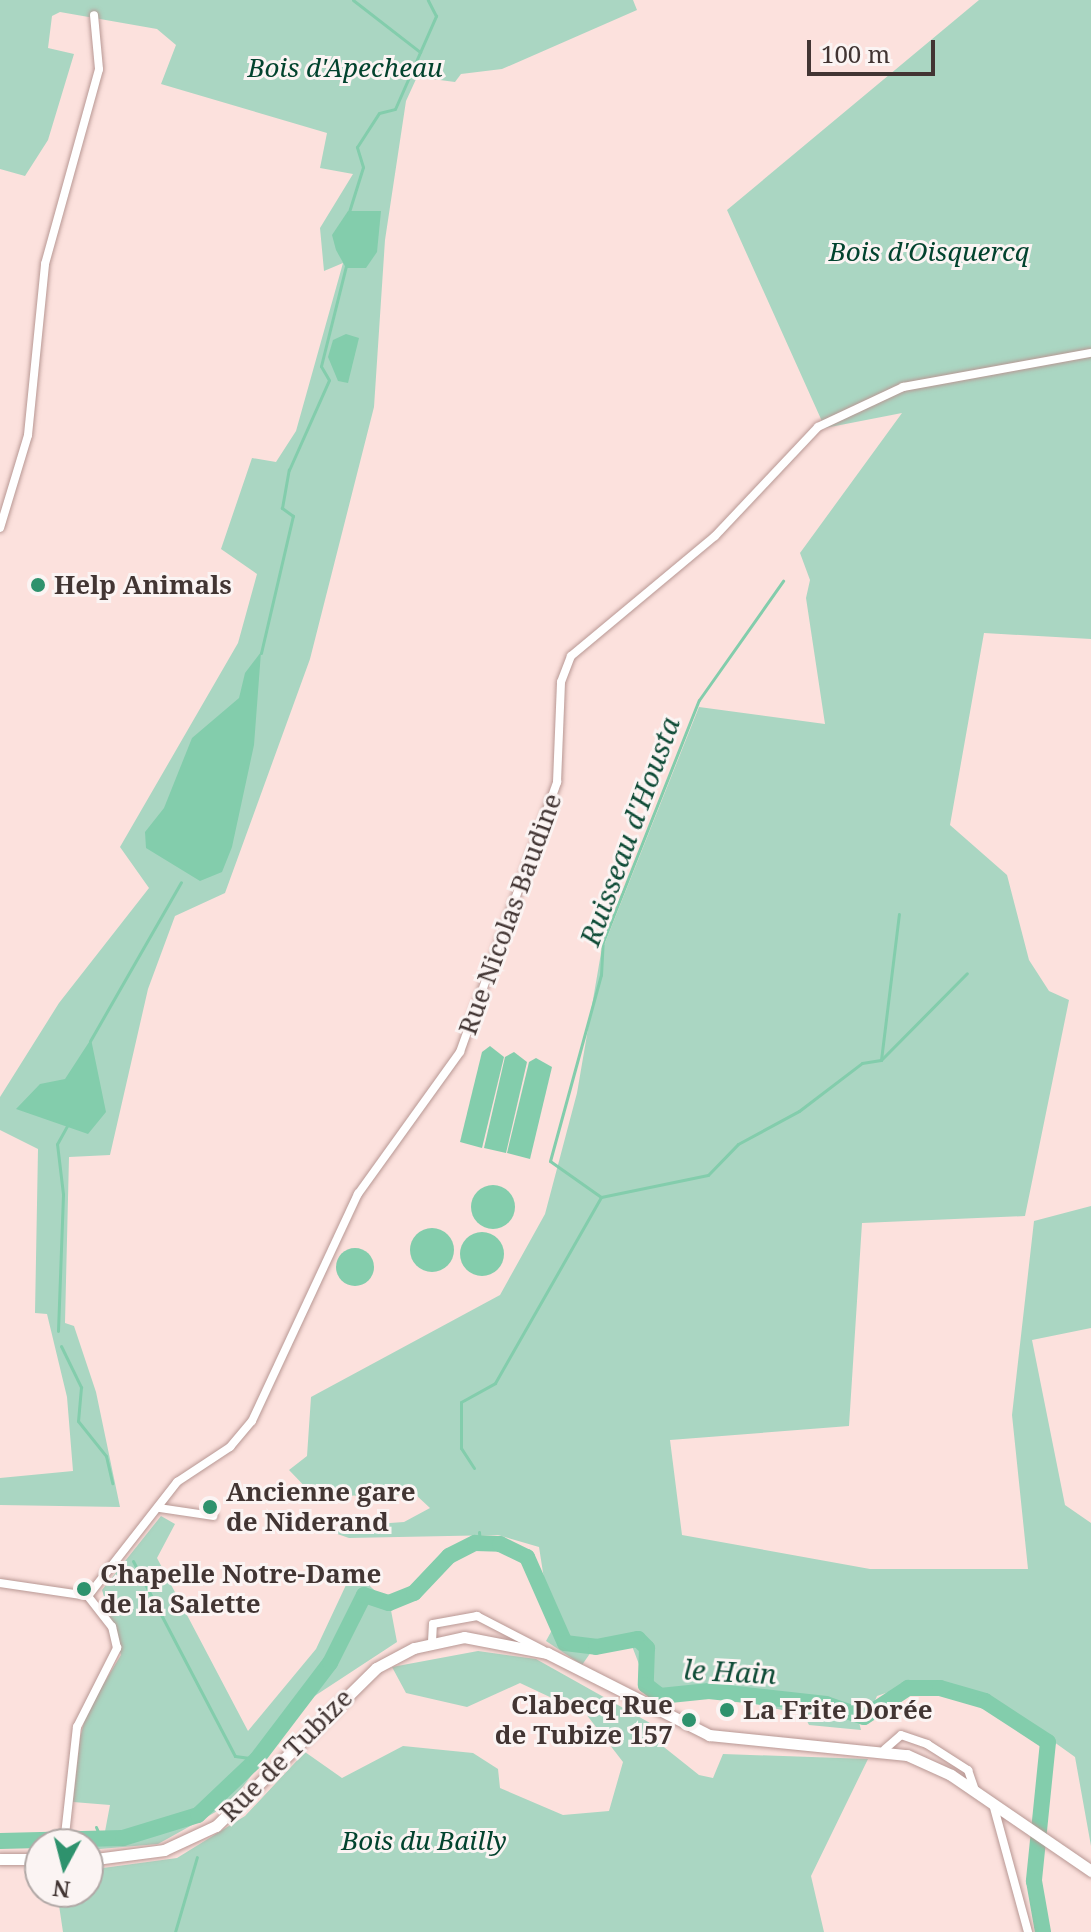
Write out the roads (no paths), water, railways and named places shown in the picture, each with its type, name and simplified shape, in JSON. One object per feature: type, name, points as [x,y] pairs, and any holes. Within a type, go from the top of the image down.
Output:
[{"type":"main road","name":"Rue de Tubize","points":[[104,1858],[164,1850],[216,1826],[356,1683],[432,1642],[482,1637],[547,1653],[709,1735],[885,1749],[976,1791],[1091,1871]]},
{"type":"main road","points":[[0,1859],[24,1859]]},
{"type":"street","points":[[0,528],[28,435],[45,264],[99,69],[94,15]]},
{"type":"street","name":"Rue Nicolas Baudine","points":[[88,1596],[184,1475],[230,1447],[252,1421],[358,1194],[466,1040],[557,782],[566,664],[715,536],[806,436],[903,387],[1091,353]]},
{"type":"street","points":[[159,1508],[213,1516]]},
{"type":"street","points":[[0,1583],[88,1596],[112,1627],[117,1648],[77,1727],[67,1828]]},
{"type":"street","name":"Rue de Tubize","points":[[432,1642],[433,1624],[477,1616],[547,1653]]},
{"type":"street","points":[[885,1749],[901,1735],[927,1744],[968,1770],[976,1791]]},
{"type":"street","points":[[993,1803],[1028,1932]]},
{"type":"waterway","points":[[353,0],[420,52]]},
{"type":"waterway","points":[[348,215],[363,167],[357,147],[379,113],[395,109],[436,16],[428,0]]},
{"type":"waterway","points":[[261,653],[293,516],[282,508],[289,470],[329,380],[321,366],[346,266]]},
{"type":"waterway","name":"Ruisseau d'Housta","points":[[474,1468],[461,1448],[461,1402],[495,1383],[601,1197],[550,1161],[601,975],[603,942],[699,700],[783,581]]},
{"type":"waterway","points":[[90,1041],[181,882]]},
{"type":"waterway","points":[[601,1197],[708,1175],[738,1144],[799,1111],[862,1063],[881,1060],[899,914]]},
{"type":"waterway","points":[[881,1060],[967,973]]},
{"type":"waterway","points":[[58,1331],[63,1194],[57,1144],[69,1122]]},
{"type":"waterway","points":[[61,1346],[81,1387],[78,1421],[106,1456],[112,1483]]},
{"type":"waterway","name":"Ruisseau d'Housta","points":[[479,1532],[480,1543]]},
{"type":"waterway","name":"le Hain","points":[[0,1841],[123,1838],[198,1815],[257,1759],[330,1663],[364,1595],[389,1603],[414,1593],[449,1556],[475,1543],[500,1544],[527,1557],[565,1643],[596,1647],[638,1639],[647,1648],[646,1685],[660,1696],[709,1691],[826,1704],[864,1717],[908,1688],[940,1688],[985,1701],[1048,1742],[1034,1881],[1043,1932]]},
{"type":"waterway","points":[[133,1561],[235,1756],[257,1759]]},
{"type":"waterway","points":[[175,1932],[197,1857]]},
{"type":"place","name":"Help Animals","points":[[38,585]]},
{"type":"place","name":"Ancienne gare de Niderand","points":[[210,1507]]},
{"type":"place","name":"Chapelle Notre-Dame de la Salette","points":[[84,1589]]},
{"type":"place","name":"La Frite Dorée","points":[[727,1710]]},
{"type":"place","name":"Clabecq Rue de Tubize 157","points":[[689,1720]]},
{"type":"park label","name":"Bois d'Apecheau","points":[[345,68]]},
{"type":"park label","name":"Bois d'Oisquercq","points":[[929,252]]},
{"type":"park label","name":"Bois du Bailly","points":[[424,1841]]}]
